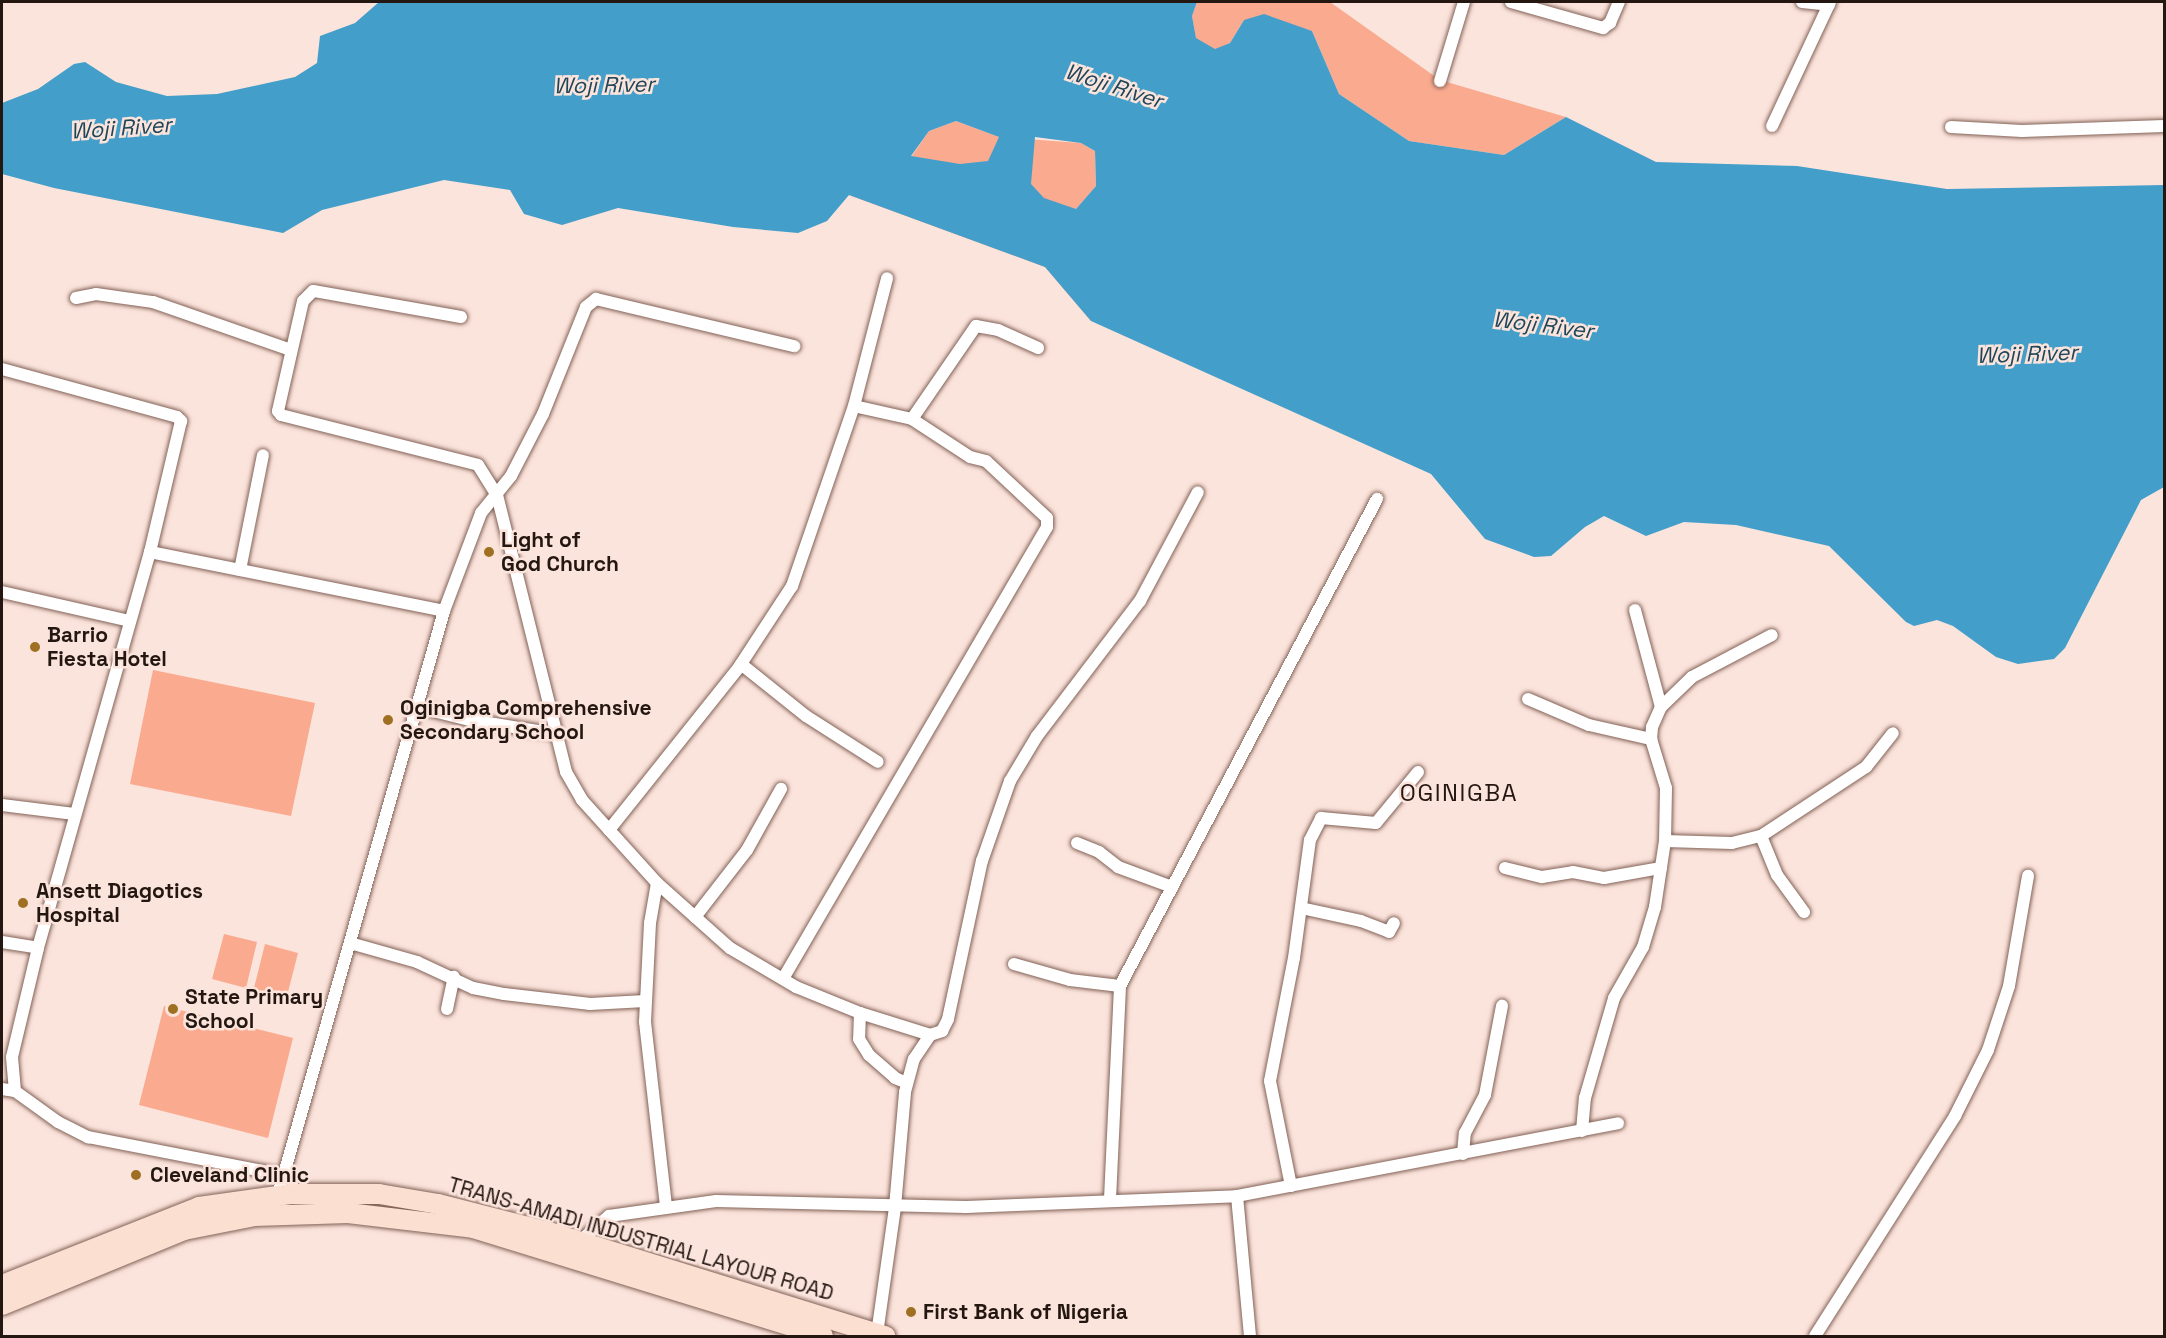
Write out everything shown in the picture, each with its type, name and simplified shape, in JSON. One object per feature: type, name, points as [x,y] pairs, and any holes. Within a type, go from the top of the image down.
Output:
[{"type":"main road","name":"TRANS-AMADI INDUSTRIAL LAYOUR ROAD","points":[[2,1285],[199,1207],[278,1195],[391,1196],[484,1214],[579,1242],[823,1336]]},
{"type":"main road","name":"TRANS-AMADI INDUSTRIAL LAYOUR ROAD","points":[[2,1305],[184,1230],[254,1216],[348,1213],[472,1228],[788,1323],[881,1335]]},
{"type":"street","points":[[1440,81],[1464,2]]},
{"type":"street","points":[[1511,2],[1603,28],[1610,23],[1619,2]]},
{"type":"street","points":[[1772,126],[1829,3],[1802,2]]},
{"type":"street","points":[[1951,128],[2022,131],[2164,126]]},
{"type":"street","points":[[609,830],[741,664],[795,580],[854,406],[887,278]]},
{"type":"street","points":[[461,317],[313,291],[303,301],[278,411],[281,415],[478,465],[497,495],[556,734],[571,785],[657,883],[730,948],[784,977],[796,987],[860,1013],[930,1035],[942,1031],[948,1018],[982,861],[1013,774],[1080,676],[1132,612],[1198,492]]},
{"type":"street","points":[[76,298],[96,294],[130,296],[291,350]]},
{"type":"street","points":[[278,1195],[444,611],[481,513],[497,495],[543,414],[577,322],[591,301],[794,346]]},
{"type":"street","points":[[912,419],[976,326],[998,330],[1038,348]]},
{"type":"street","points":[[2,369],[177,417],[181,421],[150,552],[74,814],[38,948],[12,1057],[15,1091]]},
{"type":"street","points":[[784,977],[1047,527],[1047,518],[986,461],[970,457],[912,419],[854,406]]},
{"type":"street","points":[[240,570],[263,454]]},
{"type":"street","points":[[1110,1199],[1120,986],[1377,499]]},
{"type":"street","points":[[150,552],[444,611]]},
{"type":"street","points":[[2,592],[130,621]]},
{"type":"street","points":[[1635,610],[1661,706]]},
{"type":"street","points":[[1582,1131],[1594,1063],[1614,998],[1648,933],[1661,868],[1665,841],[1666,788],[1651,739],[1661,706],[1692,677],[1772,635]]},
{"type":"street","points":[[741,664],[806,716],[878,762]]},
{"type":"street","points":[[1528,699],[1589,725],[1651,739]]},
{"type":"street","points":[[417,706],[470,720],[556,734]]},
{"type":"street","points":[[1665,841],[1732,843],[1761,836],[1866,767],[1893,732]]},
{"type":"street","points":[[1292,1185],[1270,1081],[1314,825],[1326,817],[1376,823],[1418,772]]},
{"type":"street","points":[[695,917],[747,850],[781,789]]},
{"type":"street","points":[[2,805],[74,814]]},
{"type":"street","points":[[1761,836],[1777,875],[1804,912]]},
{"type":"street","points":[[1077,843],[1098,852],[1118,867],[1172,887]]},
{"type":"street","points":[[1505,868],[1542,877],[1573,872],[1604,878],[1661,868]]},
{"type":"street","points":[[1815,1336],[1954,1116],[1988,1050],[2009,987],[2028,876]]},
{"type":"street","points":[[657,883],[650,923],[645,1001],[666,1206]]},
{"type":"street","points":[[1301,908],[1389,932],[1394,924]]},
{"type":"street","points":[[2,942],[38,948]]},
{"type":"street","points":[[350,943],[454,977],[473,988],[590,1004],[645,1001]]},
{"type":"street","points":[[1014,964],[1070,980],[1120,986]]},
{"type":"street","points":[[447,1009],[454,977]]},
{"type":"street","points":[[1463,1154],[1465,1133],[1485,1095],[1502,1006]]},
{"type":"street","points":[[860,1013],[859,1039],[869,1055],[894,1078],[907,1083]]},
{"type":"street","points":[[881,1335],[907,1083],[914,1059],[930,1035]]},
{"type":"street","points":[[2,1089],[15,1091],[58,1122],[88,1137],[284,1175]]},
{"type":"street","points":[[579,1242],[609,1216],[666,1206],[749,1201],[895,1207],[1237,1196],[1618,1123]]},
{"type":"street","points":[[1237,1196],[1250,1336]]},
{"type":"shaded area","points":[[1197,2],[1330,2],[1440,80],[1566,117],[1504,155],[1409,141],[1339,94],[1312,31],[1244,20],[1230,43],[1215,50],[1196,39],[1192,16]]},
{"type":"shaded area","points":[[956,121],[999,137],[1081,143],[1095,151],[1096,186],[1076,209],[1091,321],[1045,267],[849,195],[911,157],[929,131]]},
{"type":"shaded area","points":[[153,670],[315,703],[291,816],[130,784]]},
{"type":"shaded area","points":[[224,934],[257,942],[246,988],[212,979]]},
{"type":"shaded area","points":[[265,944],[298,953],[286,1000],[253,992]]},
{"type":"shaded area","points":[[164,1006],[293,1038],[268,1138],[139,1105]]},
{"type":"water","name":"Woji River","points":[[379,2],[1197,2],[1192,16],[1196,38],[1215,49],[1230,43],[1244,20],[1264,14],[1312,31],[1339,94],[1409,141],[1504,155],[1566,117],[1656,162],[1797,166],[1947,189],[2164,185],[2164,487],[2141,500],[2065,648],[2054,659],[2018,664],[1996,657],[1953,626],[1937,620],[1914,626],[1906,622],[1829,546],[1736,525],[1684,522],[1646,536],[1604,516],[1585,527],[1551,556],[1534,557],[1485,539],[1431,474],[1091,321],[1045,267],[849,195],[827,221],[798,233],[733,227],[618,208],[562,225],[524,214],[510,190],[444,180],[322,210],[283,233],[54,188],[2,174],[2,103],[38,89],[74,64],[85,62],[116,82],[167,96],[217,94],[295,77],[317,63],[320,36],[355,23]],"holes":[[[956,121],[999,137],[988,161],[960,164],[911,156],[929,131]],[[1035,137],[1081,143],[1095,151],[1096,186],[1076,209],[1044,198],[1031,184]]]},
{"type":"place","name":"Light of God Church","points":[[489,552]]},
{"type":"place","name":"Barrio Fiesta Hotel","points":[[35,647]]},
{"type":"place","name":"Oginigba Comprehensive Secondary School","points":[[388,720]]},
{"type":"place","name":"Ansett Diagotics Hospital","points":[[23,903]]},
{"type":"place","name":"State Primary School","points":[[173,1009]]},
{"type":"place","name":"Cleveland Clinic","points":[[136,1175]]},
{"type":"place","name":"First Bank of Nigeria","points":[[911,1312]]},
{"type":"district","name":"OGINIGBA","points":[[1459,793]]}]
